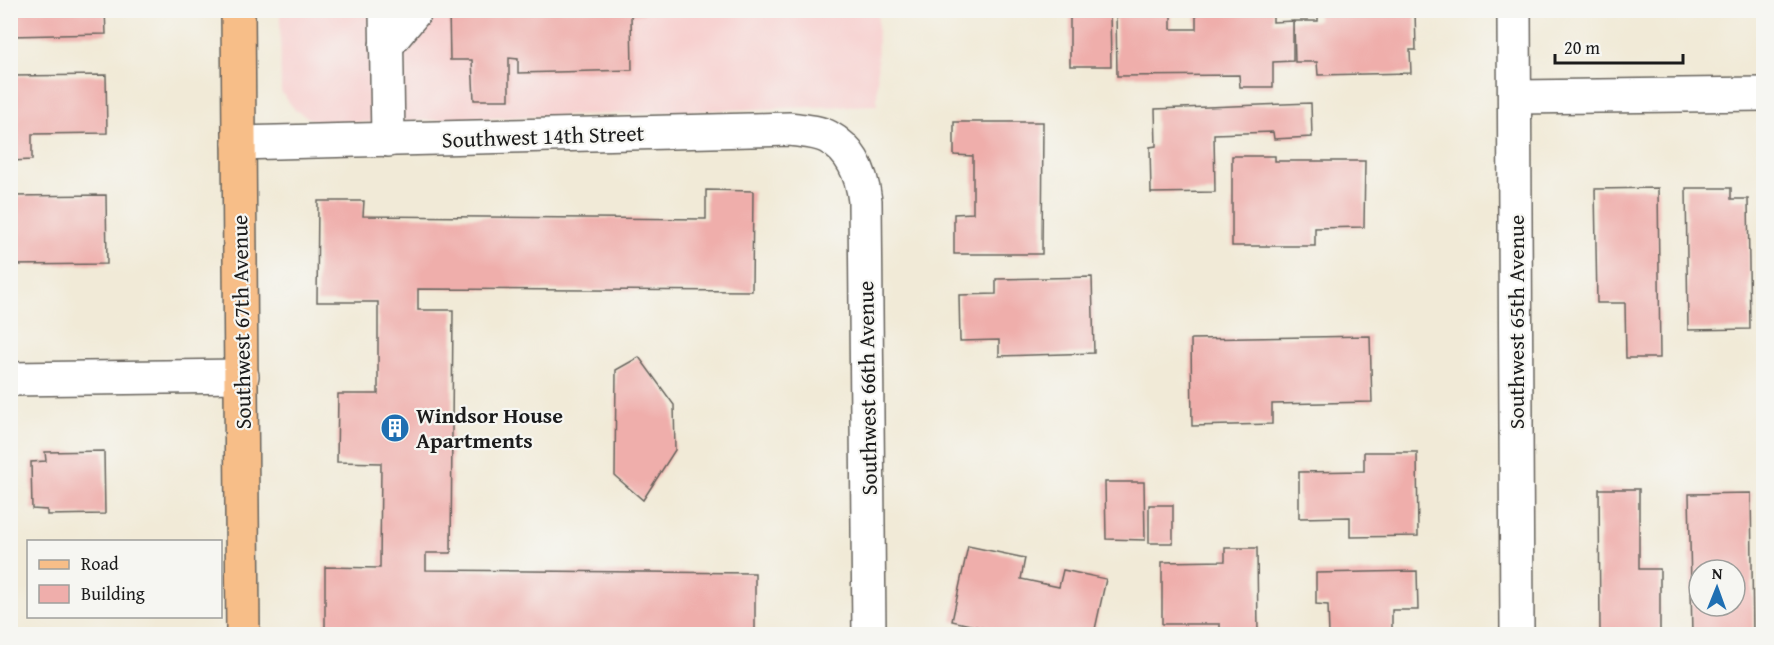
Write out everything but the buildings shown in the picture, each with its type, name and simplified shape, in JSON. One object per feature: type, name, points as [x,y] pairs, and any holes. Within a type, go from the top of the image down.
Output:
[{"type":"main road","name":"Southwest 67th Avenue","points":[[238,10],[243,634]]},
{"type":"street","points":[[386,10],[388,140]]},
{"type":"street","points":[[386,46],[416,10]]},
{"type":"street","name":"Southwest 65th Avenue","points":[[1514,10],[1517,634]]},
{"type":"street","points":[[1515,97],[1764,94]]},
{"type":"street","name":"Southwest 14th Street","points":[[239,143],[790,129],[827,136],[842,147]]},
{"type":"street","name":"Southwest 66th Avenue","points":[[842,147],[859,171],[865,201],[869,634]]},
{"type":"street","points":[[10,379],[242,376]]},
{"type":"shaded area","points":[[280,11],[878,11],[877,105],[318,124],[295,110],[281,92]]},
{"type":"place","name":"Windsor House Apartments","points":[[395,428]]}]
